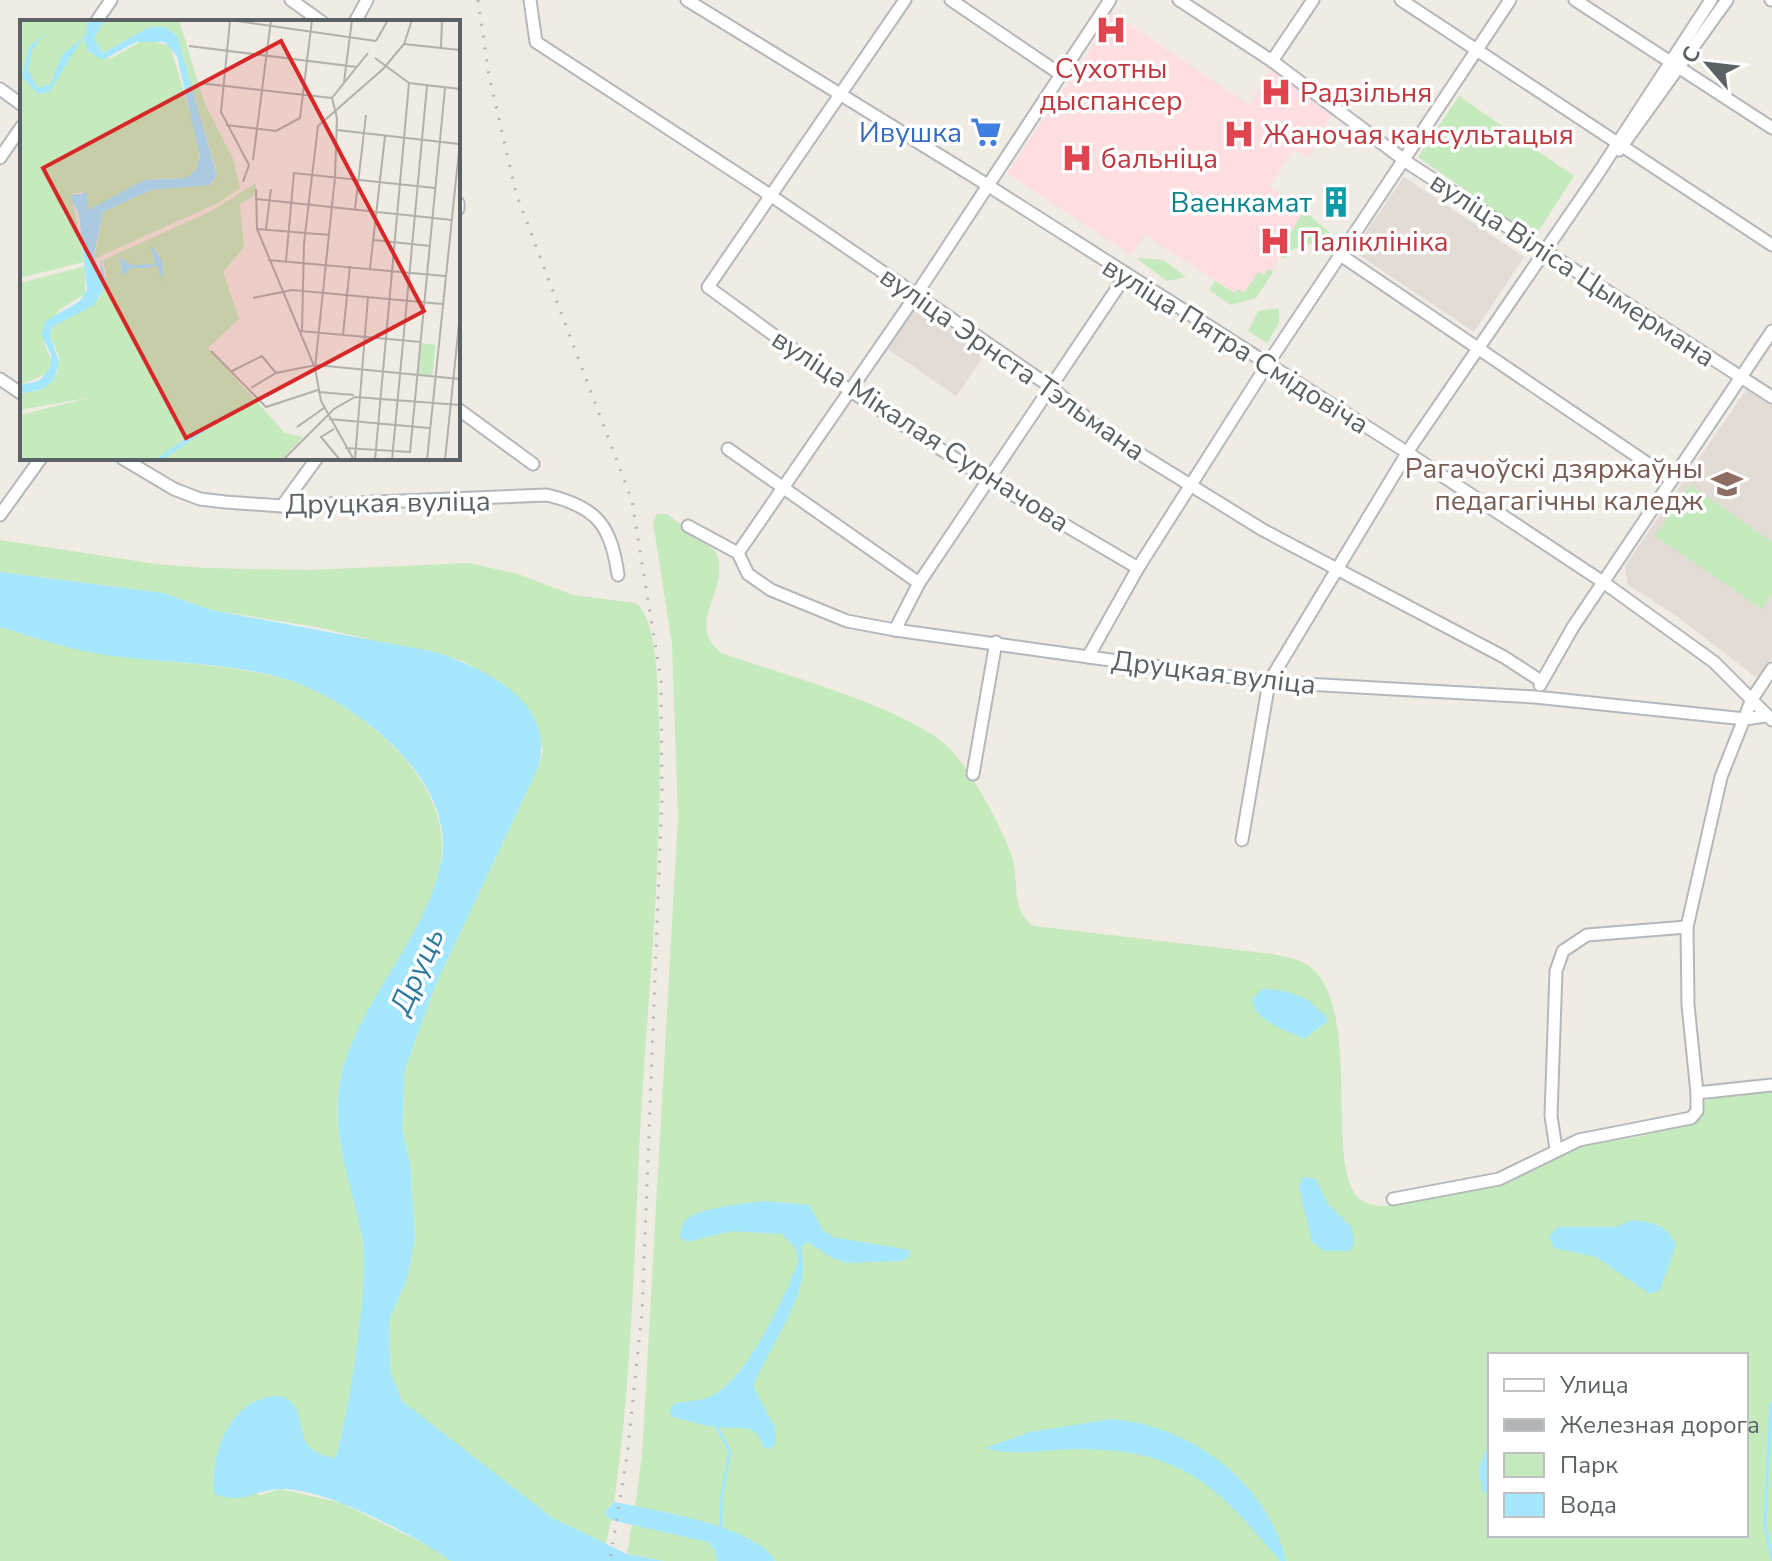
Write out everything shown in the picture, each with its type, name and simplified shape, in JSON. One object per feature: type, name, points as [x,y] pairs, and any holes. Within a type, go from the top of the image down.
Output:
[{"type":"street","points":[[97,20],[111,0]]},
{"type":"street","points":[[291,0],[319,20]]},
{"type":"street","points":[[356,20],[367,0]]},
{"type":"street","name":"вуліца Эрнста Тэльмана","points":[[530,0],[536,42],[770,195],[1051,387],[1098,428],[1263,530],[1337,567],[1541,681]]},
{"type":"street","name":"вуліца Пятра Смідовіча","points":[[687,0],[987,185],[1408,453],[1603,582],[1714,662],[1769,718]]},
{"type":"street","points":[[770,195],[905,0]]},
{"type":"street","points":[[951,0],[1060,74]]},
{"type":"street","points":[[738,553],[916,295],[1110,0]]},
{"type":"street","name":"вуліца Віліса Цымермана","points":[[1179,0],[1272,61],[1532,246],[1546,250],[1772,397]]},
{"type":"street","points":[[1272,61],[1313,0]]},
{"type":"street","points":[[1401,0],[1772,245]]},
{"type":"street","points":[[1088,657],[1138,568],[1267,365],[1510,0]]},
{"type":"street","points":[[1575,0],[1772,128]]},
{"type":"street","points":[[1675,64],[1711,0]]},
{"type":"street","points":[[1242,840],[1269,682],[1408,453],[1675,64],[1727,0]]},
{"type":"street","points":[[0,89],[20,104]]},
{"type":"street","points":[[0,158],[20,129]]},
{"type":"street","name":"вуліца Мікалая Сурначова","points":[[770,195],[708,287],[849,390],[990,481],[1138,568]]},
{"type":"street","points":[[1339,254],[1672,480]]},
{"type":"street","points":[[895,630],[919,583],[1126,275]]},
{"type":"street","points":[[1535,697],[1541,681],[1603,582],[1772,331]]},
{"type":"street","points":[[0,379],[20,393]]},
{"type":"street","points":[[460,410],[533,464]]},
{"type":"street","points":[[728,449],[919,583]]},
{"type":"street","points":[[0,515],[40,460]]},
{"type":"street","name":"Друцкая вуліца","points":[[126,460],[200,499],[282,506],[547,495],[580,506],[601,522],[613,540],[618,575]]},
{"type":"street","points":[[282,506],[316,460]]},
{"type":"street","points":[[301,481],[310,505]]},
{"type":"street","name":"Друцкая вуліца","points":[[688,526],[738,553],[748,574],[771,590],[847,621],[895,630],[1269,682],[1535,697],[1745,719],[1769,718]]},
{"type":"street","points":[[973,774],[996,642]]},
{"type":"street","points":[[1393,1199],[1499,1179],[1579,1140],[1691,1118],[1697,1111],[1688,1005],[1687,927],[1721,777],[1752,699],[1772,669]]},
{"type":"street","points":[[1556,1149],[1551,1116],[1556,971],[1563,951],[1587,935],[1687,927]]},
{"type":"street","points":[[1697,1093],[1772,1085]]},
{"type":"shaded area","points":[[1111,12],[1249,105],[1272,68],[1331,108],[1332,114],[1308,157],[1294,149],[1269,186],[1304,211],[1277,254],[1280,257],[1272,271],[1268,269],[1264,275],[1258,272],[1244,294],[1235,293],[1145,235],[1131,255],[1007,173],[1088,54]]},
{"type":"shaded area","points":[[1404,177],[1524,257],[1474,332],[1353,251]]},
{"type":"shaded area","points":[[918,305],[986,353],[956,396],[888,349]]},
{"type":"shaded area","name":"Рагачоўскі дзяржаўны педагагічны каледж","points":[[1748,387],[1772,403],[1772,658],[1758,679],[1678,617],[1628,585],[1625,566]]},
{"type":"green space","points":[[1459,96],[1574,176],[1534,238],[1418,157]]},
{"type":"green space","points":[[1304,211],[1334,236],[1291,250],[1285,259],[1277,254]]},
{"type":"green space","points":[[1136,258],[1163,260],[1186,277],[1167,281]]},
{"type":"green space","points":[[1268,269],[1273,272],[1256,298],[1231,305],[1209,290],[1215,281],[1235,293],[1238,289],[1244,293],[1258,272],[1264,275]]},
{"type":"green space","points":[[1279,308],[1279,323],[1267,343],[1248,331],[1258,311]]},
{"type":"green space","points":[[1690,485],[1772,542],[1772,594],[1762,609],[1655,536]]},
{"type":"green space","points":[[657,514],[667,514],[716,552],[718,580],[706,629],[721,653],[876,706],[932,734],[950,749],[976,784],[1000,828],[1014,864],[1021,912],[1034,926],[1273,954],[1300,961],[1313,969],[1328,992],[1336,1021],[1344,1158],[1350,1184],[1364,1202],[1391,1206],[1504,1183],[1574,1147],[1637,1137],[1697,1122],[1705,1101],[1712,1097],[1772,1089],[1772,1561],[775,1561],[765,1550],[732,1532],[689,1518],[635,1507],[642,1456],[678,817],[672,644],[653,522]]},
{"type":"green space","points":[[0,540],[156,564],[205,568],[311,570],[469,563],[518,574],[573,595],[636,603],[643,612],[653,640],[658,692],[660,769],[657,868],[629,1357],[614,1502],[604,1513],[611,1520],[606,1545],[551,1517],[423,1420],[402,1401],[390,1371],[389,1320],[407,1279],[415,1237],[410,1163],[402,1129],[405,1069],[436,984],[537,770],[543,751],[531,711],[509,689],[463,661],[316,627],[211,610],[163,593],[0,572]]},
{"type":"green space","points":[[0,627],[92,652],[235,669],[278,677],[306,687],[365,721],[392,745],[414,771],[431,799],[441,830],[441,861],[434,890],[423,918],[363,1022],[341,1078],[338,1099],[340,1141],[359,1223],[364,1265],[357,1352],[336,1459],[317,1453],[306,1443],[296,1409],[232,1421],[216,1458],[213,1481],[261,1495],[280,1489],[341,1503],[431,1547],[451,1561],[0,1561]]},
{"type":"green space","points":[[632,1524],[708,1542],[715,1551],[717,1561],[664,1561],[627,1554]]},
{"type":"water","name":"Друць","points":[[0,572],[163,593],[211,610],[435,652],[496,680],[528,708],[538,726],[541,747],[537,770],[436,984],[405,1069],[402,1129],[410,1163],[415,1237],[407,1279],[389,1320],[390,1371],[402,1401],[551,1517],[627,1554],[664,1561],[451,1561],[369,1515],[299,1490],[271,1490],[241,1498],[214,1494],[215,1466],[222,1438],[238,1414],[261,1399],[279,1396],[293,1404],[310,1448],[336,1458],[357,1350],[364,1263],[363,1242],[338,1123],[340,1082],[347,1054],[359,1028],[405,949],[432,893],[441,863],[442,832],[433,801],[417,773],[394,746],[367,722],[337,703],[307,687],[258,672],[105,655],[0,627]]},
{"type":"water","points":[[1262,989],[1304,998],[1324,1013],[1328,1021],[1304,1039],[1281,1029],[1265,1020],[1254,1008],[1252,1000]]},
{"type":"water","points":[[1303,1177],[1316,1179],[1327,1203],[1352,1228],[1354,1244],[1349,1251],[1324,1251],[1312,1242],[1299,1187]]},
{"type":"water","points":[[765,1201],[809,1205],[823,1230],[833,1237],[910,1250],[909,1257],[902,1261],[848,1263],[834,1259],[808,1242],[801,1247],[803,1265],[796,1300],[753,1386],[775,1428],[776,1444],[769,1449],[763,1447],[751,1430],[701,1424],[673,1417],[669,1411],[674,1404],[710,1397],[737,1374],[762,1337],[798,1263],[796,1248],[782,1234],[732,1231],[686,1242],[680,1237],[682,1225],[702,1212]]},
{"type":"water","points":[[1632,1220],[1658,1226],[1668,1233],[1676,1245],[1660,1290],[1650,1294],[1596,1257],[1554,1248],[1549,1237],[1558,1227],[1616,1227]]},
{"type":"water","points":[[1112,1419],[1170,1433],[1222,1463],[1244,1483],[1262,1506],[1286,1561],[1280,1561],[1215,1492],[1194,1476],[1170,1464],[1113,1451],[1018,1452],[985,1448],[1030,1432]]},
{"type":"water","points":[[1488,1445],[1488,1494],[1482,1491],[1479,1468]]},
{"type":"water","points":[[614,1502],[725,1529],[764,1548],[775,1561],[717,1561],[715,1551],[708,1542],[611,1520],[604,1513]]},
{"type":"waterway","points":[[1771,1404],[1765,1523],[1772,1559]]},
{"type":"waterway","points":[[717,1427],[730,1452],[722,1494],[721,1529]]},
{"type":"railway","points":[[478,0],[489,76],[516,193],[632,501],[661,681],[662,798],[642,1313],[627,1456],[610,1561]]},
{"type":"place","name":"Сухотны дыспансер","points":[[1111,30]]},
{"type":"place","name":"Радзільня","points":[[1276,92]]},
{"type":"place","name":"Ивушка","points":[[986,132]]},
{"type":"place","name":"Жаночая кансультацыя","points":[[1239,134]]},
{"type":"place","name":"бальніца","points":[[1077,158]]},
{"type":"place","name":"Ваенкамат","points":[[1336,202]]},
{"type":"place","name":"Паліклініка","points":[[1275,241]]},
{"type":"place","name":"Рагачоўскі дзяржаўны педагагічны каледж","points":[[1727,484]]}]
